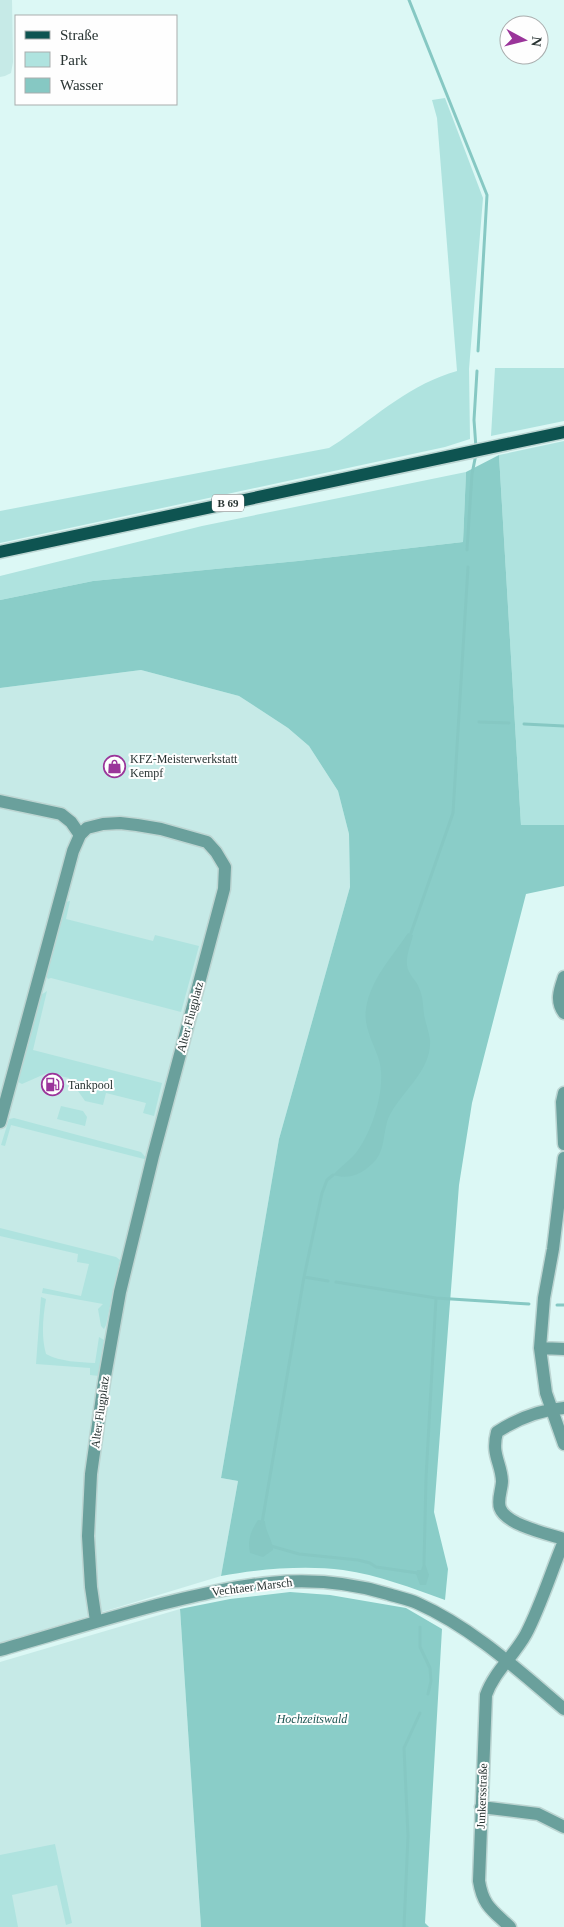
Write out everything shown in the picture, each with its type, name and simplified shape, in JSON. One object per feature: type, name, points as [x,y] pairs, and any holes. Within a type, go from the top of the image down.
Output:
[{"type":"main road","name":"B 69","points":[[0,552],[564,432]]},
{"type":"street","points":[[0,801],[61,814],[71,822],[80,835],[73,851],[61,892],[0,1122]]},
{"type":"street","name":"Alter Flugplatz","points":[[80,835],[87,828],[111,823],[161,829],[207,842],[225,867],[224,889],[153,1156],[120,1292],[104,1382],[91,1474],[88,1536],[91,1587],[96,1621]]},
{"type":"street","points":[[564,976],[558,992],[559,1004],[564,1013]]},
{"type":"street","points":[[564,1093],[562,1102],[564,1144]]},
{"type":"street","points":[[564,1158],[559,1236],[544,1298],[540,1348],[543,1377],[551,1409],[564,1444]]},
{"type":"street","points":[[540,1348],[564,1349]]},
{"type":"street","points":[[564,1408],[551,1409],[514,1421],[497,1432],[494,1444],[502,1481],[499,1506],[504,1515],[533,1530],[564,1540]]},
{"type":"street","name":"Junkersstraße","points":[[510,1927],[486,1904],[481,1895],[479,1881],[486,1695],[490,1684],[526,1634],[564,1540]]},
{"type":"street","name":"Vechtaer Marsch","points":[[0,1650],[96,1621],[208,1592],[279,1581],[326,1581],[364,1587],[416,1603],[461,1626],[508,1661],[564,1709]]},
{"type":"street","points":[[481,1807],[538,1814],[564,1827]]},
{"type":"shaded area","points":[[0,0],[12,0],[13,62],[11,73],[0,77]]},
{"type":"shaded area","points":[[141,670],[239,696],[288,728],[309,746],[338,791],[349,834],[350,887],[279,1139],[221,1478],[238,1481],[221,1576],[0,1643],[0,688]]},
{"type":"shaded area","points":[[180,1609],[201,1927],[0,1927],[0,1662]]},
{"type":"green space","points":[[445,98],[483,198],[469,369],[470,439],[445,447],[0,543],[0,511],[329,448],[410,392],[425,383],[457,371],[437,118],[432,100]]},
{"type":"green space","points":[[495,368],[564,368],[564,421],[491,436]]},
{"type":"green space","points":[[564,441],[564,825],[521,825],[499,455]]},
{"type":"green space","points":[[499,455],[521,825],[564,825],[564,886],[526,894],[472,1103],[459,1185],[434,1512],[448,1569],[445,1600],[382,1579],[343,1570],[282,1568],[221,1576],[238,1481],[221,1478],[279,1139],[350,887],[349,834],[338,791],[309,746],[288,728],[239,696],[141,670],[0,688],[0,600],[93,581],[298,561],[463,542],[466,472]]},
{"type":"green space","points":[[466,472],[463,542],[298,561],[93,581],[0,600],[0,576],[202,526]]},
{"type":"green space","points":[[70,901],[66,919],[153,941],[155,935],[199,946],[181,1012],[51,978],[48,979],[46,976],[65,902]]},
{"type":"green space","points":[[47,991],[33,1050],[162,1083],[154,1116],[143,1113],[146,1103],[106,1093],[103,1105],[85,1101],[69,1078],[47,1073],[22,1084],[18,1082],[41,995]]},
{"type":"green space","points":[[61,1106],[83,1111],[87,1117],[85,1126],[57,1119]]},
{"type":"green space","points":[[14,1118],[141,1152],[148,1160],[11,1125],[5,1146],[1,1145],[9,1119]]},
{"type":"green space","points":[[0,1228],[116,1257],[120,1260],[104,1329],[101,1326],[98,1309],[103,1304],[42,1293],[43,1288],[81,1296],[89,1264],[77,1262],[78,1254],[0,1236]]},
{"type":"green space","points":[[41,1297],[46,1299],[43,1340],[46,1354],[64,1360],[95,1363],[99,1337],[104,1340],[99,1376],[90,1375],[90,1368],[36,1364]]},
{"type":"green space","name":"Hochzeitswald","points":[[290,1592],[330,1595],[406,1608],[442,1629],[425,1923],[429,1927],[201,1927],[180,1609],[230,1599]]},
{"type":"green space","points":[[55,1844],[72,1923],[66,1925],[57,1885],[12,1895],[18,1927],[0,1927],[0,1855]]},
{"type":"water","points":[[408,933],[413,935],[407,965],[421,994],[430,1040],[426,1062],[388,1119],[378,1158],[365,1170],[355,1175],[345,1177],[333,1175],[355,1154],[372,1122],[379,1096],[381,1071],[379,1060],[367,1028],[365,1015],[368,998],[377,979]]},
{"type":"water","points":[[258,1520],[265,1521],[273,1547],[273,1550],[263,1557],[250,1553],[249,1548],[250,1536]]},
{"type":"water","points":[[424,1561],[429,1575],[426,1585],[420,1585],[416,1574],[417,1570],[421,1570]]},
{"type":"waterway","points":[[409,0],[487,195],[478,351]]},
{"type":"waterway","points":[[476,448],[474,420],[477,371]]},
{"type":"waterway","points":[[467,550],[472,474],[476,454]]},
{"type":"waterway","points":[[411,933],[453,813],[468,567]]},
{"type":"waterway","points":[[479,722],[509,723]]},
{"type":"waterway","points":[[524,724],[564,726]]},
{"type":"waterway","points":[[262,1523],[304,1277],[322,1193],[327,1180],[333,1175]]},
{"type":"waterway","points":[[304,1277],[328,1281]]},
{"type":"waterway","points":[[336,1282],[436,1298],[529,1304]]},
{"type":"waterway","points":[[424,1564],[426,1478],[436,1298]]},
{"type":"waterway","points":[[557,1305],[564,1305]]},
{"type":"waterway","points":[[271,1546],[299,1554],[358,1560],[370,1563],[376,1567],[418,1573]]},
{"type":"waterway","points":[[420,1627],[420,1647],[430,1668],[431,1681],[428,1694]]},
{"type":"waterway","points":[[404,1927],[408,1836],[404,1748],[420,1713]]},
{"type":"place","name":"KFZ-Meisterwerkstatt Kempf","points":[[114,766]]},
{"type":"place","name":"Tankpool","points":[[52,1085]]}]
